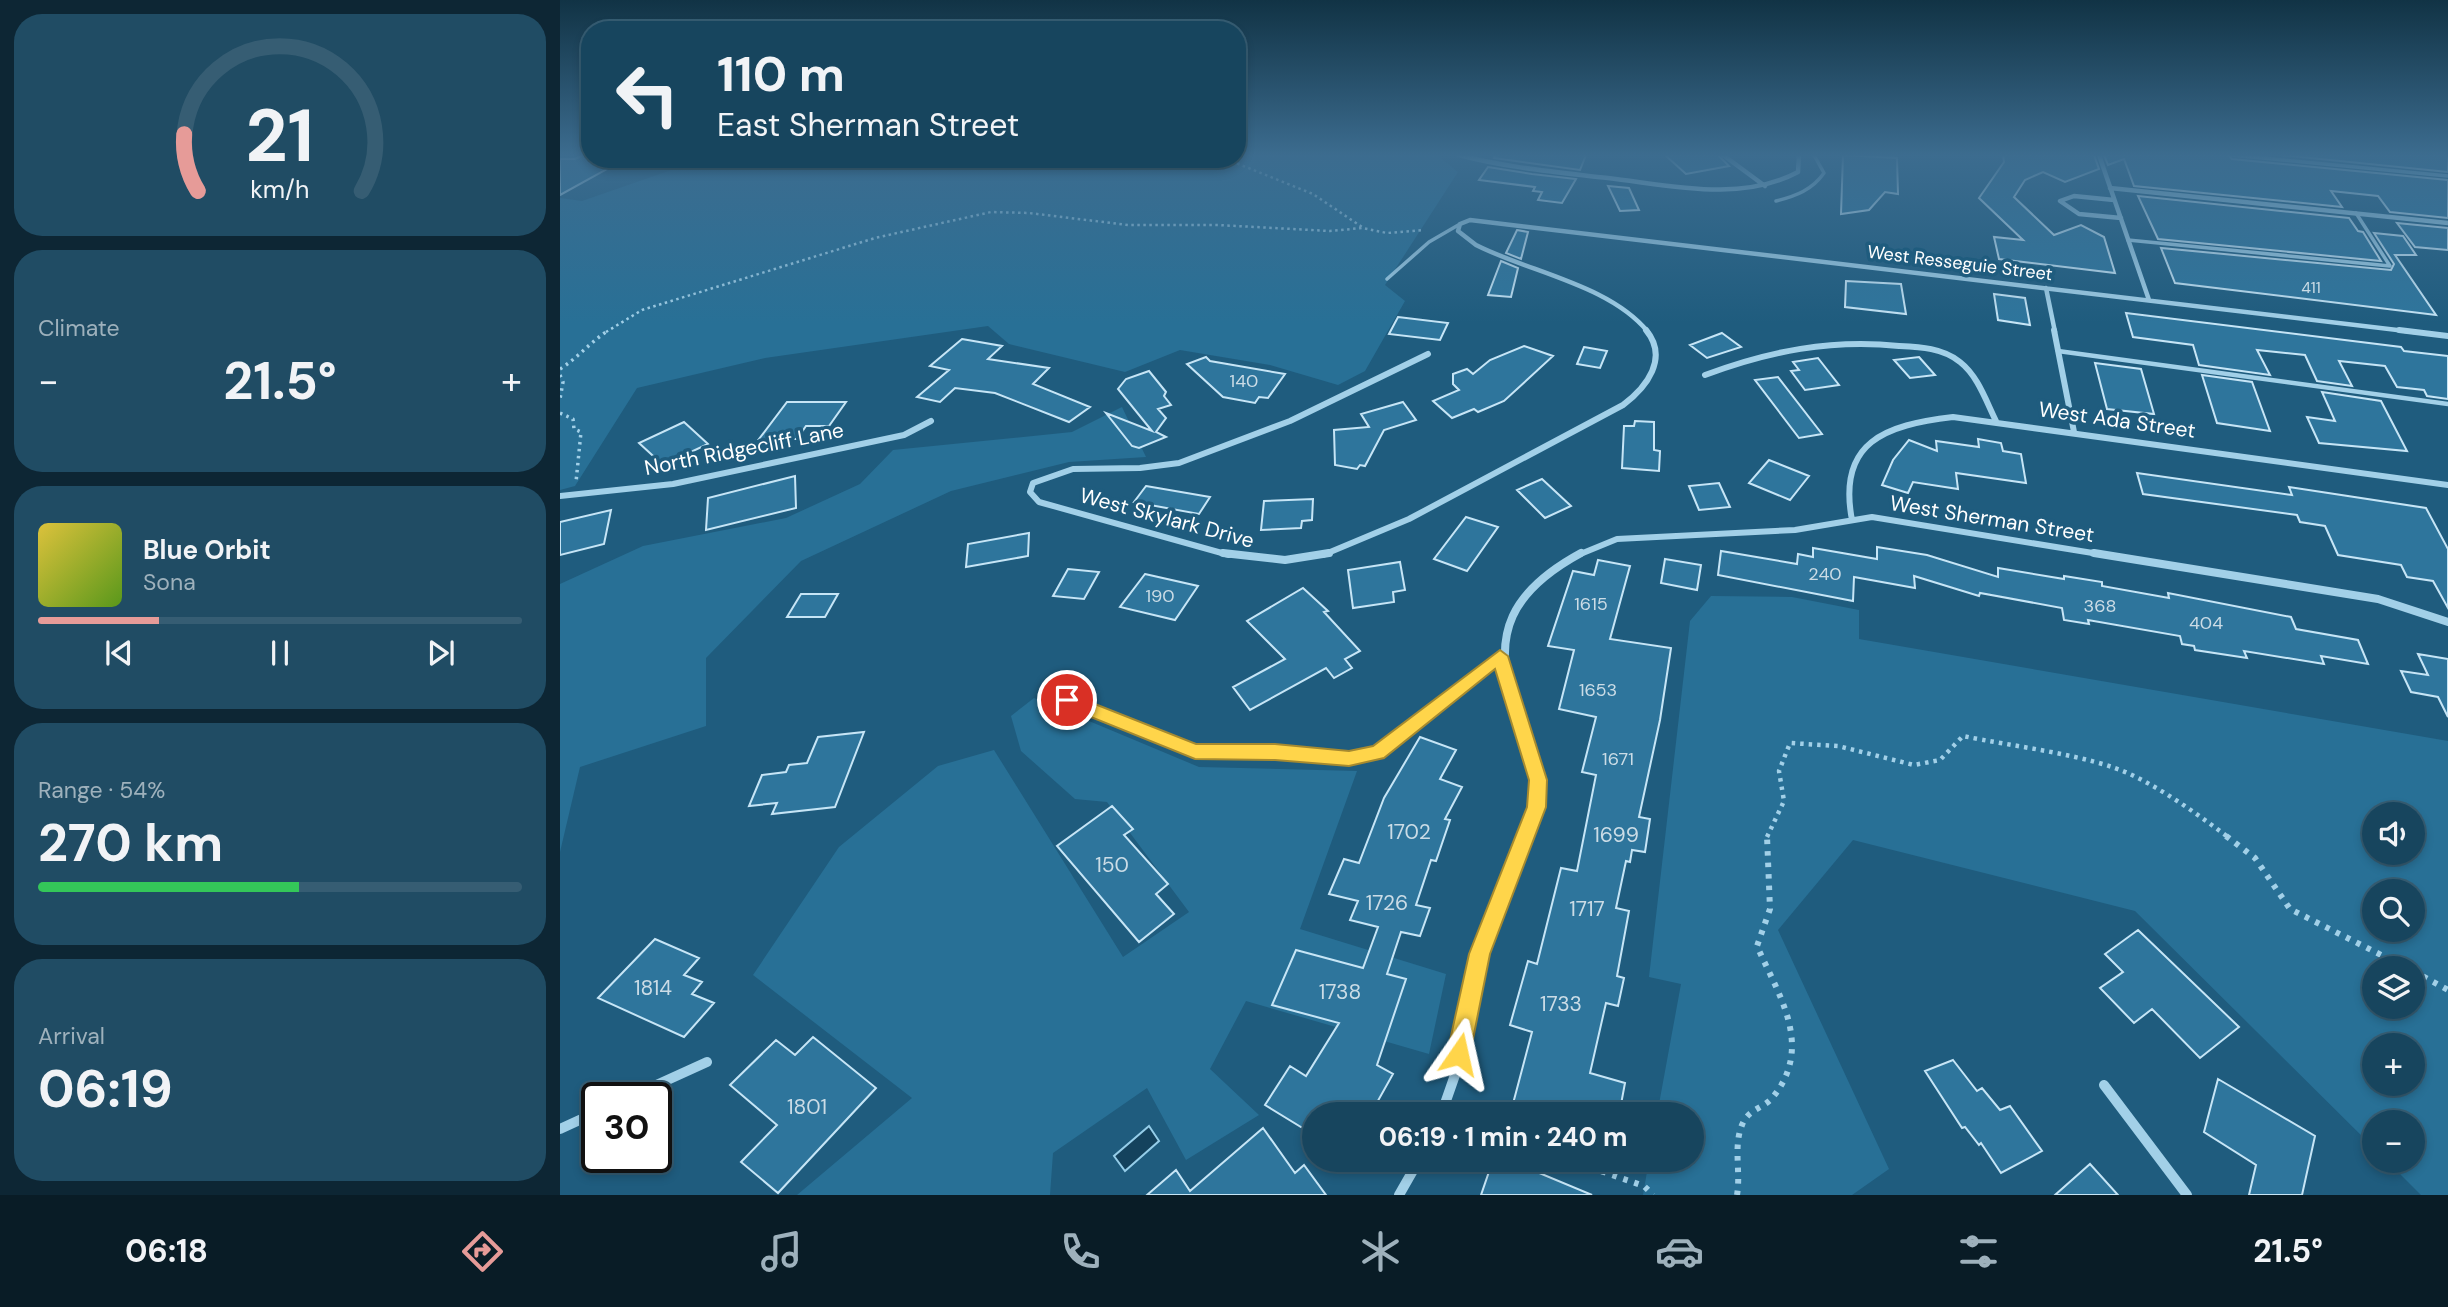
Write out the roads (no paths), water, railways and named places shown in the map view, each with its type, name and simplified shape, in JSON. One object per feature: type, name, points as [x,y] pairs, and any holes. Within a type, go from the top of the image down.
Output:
[{"type":"street","points":[[2071,211],[2121,218]]},
{"type":"street","points":[[2119,211],[2149,300]]},
{"type":"street","points":[[2335,211],[2448,223]]},
{"type":"street","name":"West Resseguie Street","points":[[1460,224],[1470,220],[2448,336]]},
{"type":"street","name":"West Skylark Drive","points":[[1428,354],[1290,421],[1179,463],[1140,468],[1073,469],[1033,483],[1030,492],[1040,502],[1237,557],[1270,561],[1301,560],[1332,552],[1419,515],[1617,407],[1645,387],[1653,373],[1656,354],[1652,338],[1644,324],[1611,303],[1490,253],[1464,239],[1458,231],[1460,224]]},
{"type":"street","points":[[2046,288],[2074,432]]},
{"type":"street","points":[[1704,374],[1768,352],[1809,344],[1852,341],[1928,349],[1942,352],[1963,364],[1973,376],[1996,421]]},
{"type":"street","name":"West Ada Street","points":[[1852,520],[1845,495],[1849,472],[1871,440],[1924,419],[1953,417],[2448,485]]},
{"type":"street","name":"North Ridgecliff Lane","points":[[560,496],[673,484],[904,435],[931,421]]},
{"type":"street","name":"West Sherman Street","points":[[1500,656],[1504,627],[1519,602],[1544,578],[1593,545],[1618,540],[1795,530],[1872,517],[2318,588],[2378,599],[2448,622]]},
{"type":"street","points":[[1067,700],[1195,751],[1275,752],[1349,759],[1378,753],[1500,656],[1538,780],[1536,807],[1479,954],[1452,1091],[1447,1102]]},
{"type":"street","points":[[663,1082],[707,1062]]},
{"type":"street","points":[[2104,1085],[2187,1195]]},
{"type":"street","points":[[560,1129],[581,1119]]},
{"type":"street","points":[[1399,1195],[1412,1172]]},
{"type":"lane","points":[[2128,240],[2390,266],[2357,213]]},
{"type":"lane","points":[[1387,279],[1429,242],[1460,224]]},
{"type":"lane","points":[[2058,351],[2448,404]]}]
